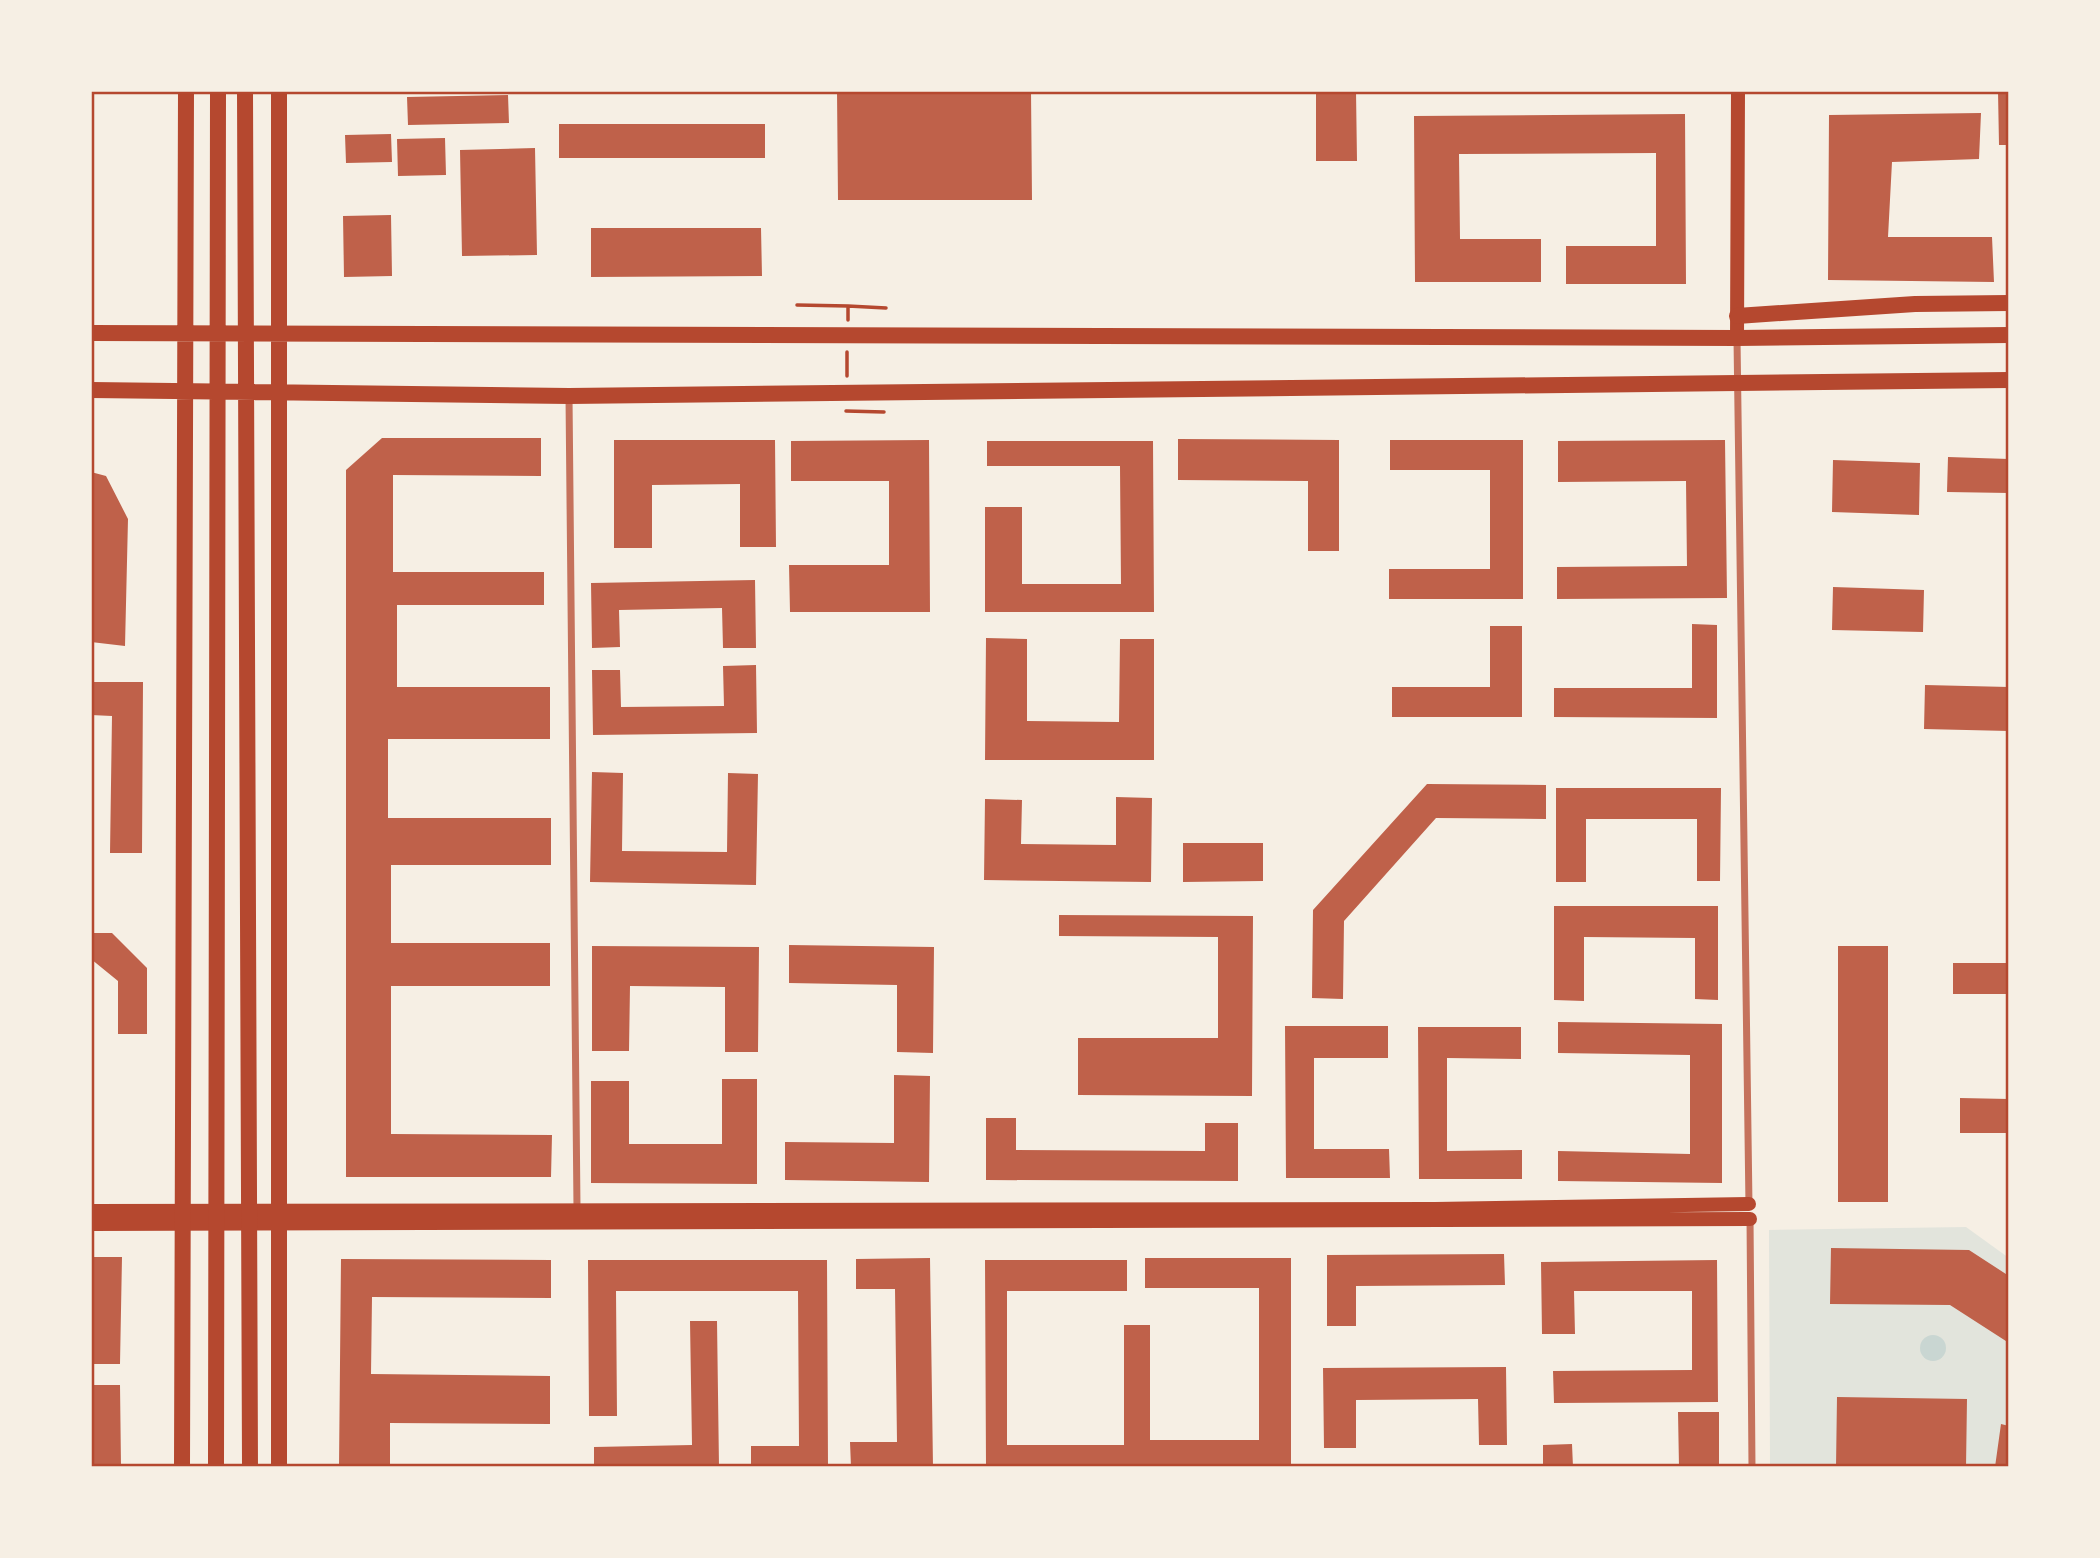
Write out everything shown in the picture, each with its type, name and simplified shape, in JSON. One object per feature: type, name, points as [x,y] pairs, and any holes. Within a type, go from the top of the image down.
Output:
[{"type":"main road","points":[[182,1467],[188,332],[186,91]]},
{"type":"main road","points":[[216,1467],[218,91]]},
{"type":"main road","points":[[246,91],[250,1467]]},
{"type":"main road","points":[[279,91],[279,1467]]},
{"type":"main road","points":[[1737,338],[1738,91]]},
{"type":"main road","points":[[1737,316],[1915,304],[2009,303]]},
{"type":"main road","points":[[91,333],[247,331],[1737,338],[2009,335]]},
{"type":"main road","points":[[91,390],[279,390],[569,396],[2009,380]]},
{"type":"main road","points":[[277,1217],[577,1208],[1749,1211]]},
{"type":"main road","points":[[91,1211],[182,1217],[277,1217],[1749,1211]]},
{"type":"main road","points":[[91,1224],[182,1217]]},
{"type":"street","points":[[1737,338],[1752,1467]]},
{"type":"street","points":[[569,396],[577,1208]]},
{"type":"path","points":[[797,305],[887,308]]},
{"type":"path","points":[[848,306],[848,332]]},
{"type":"path","points":[[847,346],[847,385]]},
{"type":"path","points":[[846,398],[846,411]]},
{"type":"path","points":[[834,411],[884,412]]},
{"type":"shaded area","points":[[1966,1227],[2009,1258],[2009,1467],[1770,1467],[1769,1230]]},
{"type":"shaded area","points":[[1933,1335],[1942,1339],[1946,1348],[1942,1357],[1933,1361],[1924,1357],[1920,1348],[1924,1339]]},
{"type":"building","points":[[837,91],[1031,91],[1032,200],[838,200]]},
{"type":"building","points":[[1316,91],[1356,91],[1357,161],[1316,161]]},
{"type":"building","points":[[1998,91],[2009,91],[2009,145],[1999,145]]},
{"type":"building","points":[[508,95],[509,123],[408,125],[407,97]]},
{"type":"building","points":[[1981,113],[1979,159],[1892,162],[1888,237],[1992,237],[1994,282],[1828,280],[1829,115]]},
{"type":"building","points":[[1685,114],[1686,284],[1566,284],[1566,246],[1656,246],[1656,153],[1459,154],[1460,239],[1541,239],[1541,282],[1415,282],[1414,116]]},
{"type":"building","points":[[559,124],[765,124],[765,158],[559,158]]},
{"type":"building","points":[[391,134],[392,162],[346,163],[345,135]]},
{"type":"building","points":[[445,138],[446,175],[398,176],[397,139]]},
{"type":"building","points":[[535,148],[537,255],[462,256],[460,150]]},
{"type":"building","points":[[391,215],[392,276],[344,277],[343,216]]},
{"type":"building","points":[[591,228],[761,228],[762,276],[591,277]]},
{"type":"building","points":[[382,438],[541,438],[541,476],[393,475],[393,572],[544,572],[544,605],[397,605],[397,687],[550,687],[550,739],[388,739],[388,818],[551,818],[551,865],[391,865],[391,943],[550,943],[550,986],[391,986],[391,1134],[552,1135],[551,1177],[346,1177],[346,470]]},
{"type":"building","points":[[1178,439],[1339,440],[1339,551],[1308,551],[1308,481],[1178,480]]},
{"type":"building","points":[[614,440],[775,440],[776,547],[740,547],[740,484],[652,485],[652,548],[614,548]]},
{"type":"building","points":[[929,440],[930,612],[790,612],[789,565],[889,565],[889,481],[791,481],[791,441]]},
{"type":"building","points":[[1390,440],[1523,440],[1523,599],[1389,599],[1389,569],[1490,569],[1490,470],[1390,470]]},
{"type":"building","points":[[1725,440],[1727,598],[1557,599],[1557,567],[1687,566],[1686,481],[1558,482],[1558,441]]},
{"type":"building","points":[[987,441],[1153,441],[1154,612],[985,612],[985,507],[1022,507],[1022,584],[1121,584],[1120,466],[987,466]]},
{"type":"building","points":[[1948,457],[2009,459],[2009,493],[1947,492]]},
{"type":"building","points":[[1833,460],[1920,463],[1919,515],[1832,512]]},
{"type":"building","points":[[91,472],[106,476],[128,519],[125,646],[91,642]]},
{"type":"building","points":[[755,580],[756,648],[723,648],[722,608],[619,610],[620,647],[592,648],[591,583]]},
{"type":"building","points":[[1833,587],[1924,590],[1923,632],[1832,630]]},
{"type":"building","points":[[1692,624],[1717,625],[1717,718],[1554,717],[1554,688],[1692,688]]},
{"type":"building","points":[[1490,626],[1522,626],[1522,717],[1392,717],[1392,687],[1490,687]]},
{"type":"building","points":[[986,638],[1027,639],[1027,721],[1119,722],[1120,639],[1154,639],[1154,760],[985,760]]},
{"type":"building","points":[[756,665],[757,733],[593,735],[592,670],[620,670],[621,707],[724,706],[723,666]]},
{"type":"building","points":[[91,682],[143,682],[142,853],[110,853],[112,716],[91,715]]},
{"type":"building","points":[[1925,685],[2009,687],[2009,731],[1924,729]]},
{"type":"building","points":[[592,772],[623,773],[622,851],[727,852],[728,773],[758,774],[756,885],[590,882]]},
{"type":"building","points":[[1427,784],[1546,785],[1546,819],[1436,818],[1344,921],[1343,999],[1312,998],[1313,910]]},
{"type":"building","points":[[1556,788],[1721,788],[1720,881],[1697,881],[1697,819],[1586,819],[1586,882],[1556,882]]},
{"type":"building","points":[[1116,797],[1152,798],[1151,882],[984,880],[985,799],[1022,800],[1021,844],[1116,845]]},
{"type":"building","points":[[1183,843],[1263,843],[1263,881],[1183,882]]},
{"type":"building","points":[[1554,906],[1718,906],[1718,1000],[1695,999],[1695,938],[1584,937],[1584,1001],[1554,1000]]},
{"type":"building","points":[[1059,915],[1253,916],[1252,1096],[1078,1095],[1078,1038],[1218,1038],[1218,937],[1059,936]]},
{"type":"building","points":[[91,933],[112,933],[147,968],[147,1034],[118,1034],[118,981],[91,959]]},
{"type":"building","points":[[789,945],[934,947],[933,1053],[897,1052],[897,985],[789,983]]},
{"type":"building","points":[[592,946],[759,947],[758,1052],[725,1052],[725,987],[630,986],[629,1051],[592,1051]]},
{"type":"building","points":[[1838,946],[1888,946],[1888,1202],[1838,1202]]},
{"type":"building","points":[[1953,963],[2009,963],[2009,994],[1953,994]]},
{"type":"building","points":[[1558,1022],[1722,1024],[1722,1183],[1558,1181],[1558,1151],[1690,1154],[1690,1055],[1558,1053]]},
{"type":"building","points":[[1285,1026],[1388,1026],[1388,1058],[1314,1058],[1314,1149],[1389,1149],[1390,1178],[1286,1178]]},
{"type":"building","points":[[1418,1027],[1521,1027],[1521,1059],[1447,1058],[1447,1151],[1522,1150],[1522,1179],[1419,1179]]},
{"type":"building","points":[[894,1075],[930,1076],[929,1182],[785,1180],[785,1142],[894,1143]]},
{"type":"building","points":[[722,1079],[757,1079],[757,1184],[591,1183],[591,1081],[629,1081],[629,1144],[722,1144]]},
{"type":"building","points":[[1960,1098],[2009,1099],[2009,1133],[1960,1133]]},
{"type":"building","points":[[986,1118],[1016,1118],[1016,1150],[1205,1151],[1205,1123],[1238,1123],[1238,1181],[986,1180]]},
{"type":"building","points":[[1831,1248],[1969,1250],[2009,1276],[2009,1343],[1950,1305],[1830,1304]]},
{"type":"building","points":[[1504,1254],[1505,1285],[1356,1286],[1356,1326],[1327,1326],[1327,1255]]},
{"type":"building","points":[[91,1257],[122,1257],[120,1364],[91,1364]]},
{"type":"building","points":[[930,1258],[933,1467],[851,1467],[850,1442],[897,1442],[895,1289],[856,1289],[856,1259]]},
{"type":"building","points":[[1145,1258],[1291,1258],[1291,1467],[986,1467],[985,1260],[1127,1260],[1127,1291],[1007,1291],[1007,1445],[1124,1445],[1124,1325],[1150,1325],[1150,1440],[1259,1440],[1259,1288],[1145,1288]]},
{"type":"building","points":[[341,1259],[551,1260],[551,1298],[372,1297],[371,1374],[550,1376],[550,1424],[390,1423],[390,1467],[339,1467]]},
{"type":"building","points":[[588,1260],[827,1260],[828,1467],[751,1467],[751,1446],[799,1446],[798,1291],[616,1291],[617,1416],[589,1416]]},
{"type":"building","points":[[1717,1260],[1718,1402],[1554,1403],[1553,1371],[1692,1370],[1692,1291],[1574,1291],[1575,1334],[1542,1334],[1541,1262]]},
{"type":"building","points":[[690,1321],[717,1321],[719,1467],[594,1467],[594,1447],[692,1445]]},
{"type":"building","points":[[1506,1367],[1507,1445],[1479,1445],[1478,1399],[1356,1400],[1356,1448],[1324,1448],[1323,1368]]},
{"type":"building","points":[[91,1385],[120,1385],[121,1467],[91,1467]]},
{"type":"building","points":[[1837,1397],[1967,1399],[1966,1467],[1836,1467]]},
{"type":"building","points":[[1678,1412],[1719,1412],[1719,1467],[1679,1467]]},
{"type":"building","points":[[2001,1424],[2009,1426],[2009,1467],[1995,1467]]},
{"type":"building","points":[[1572,1444],[1573,1467],[1543,1467],[1543,1445]]}]
